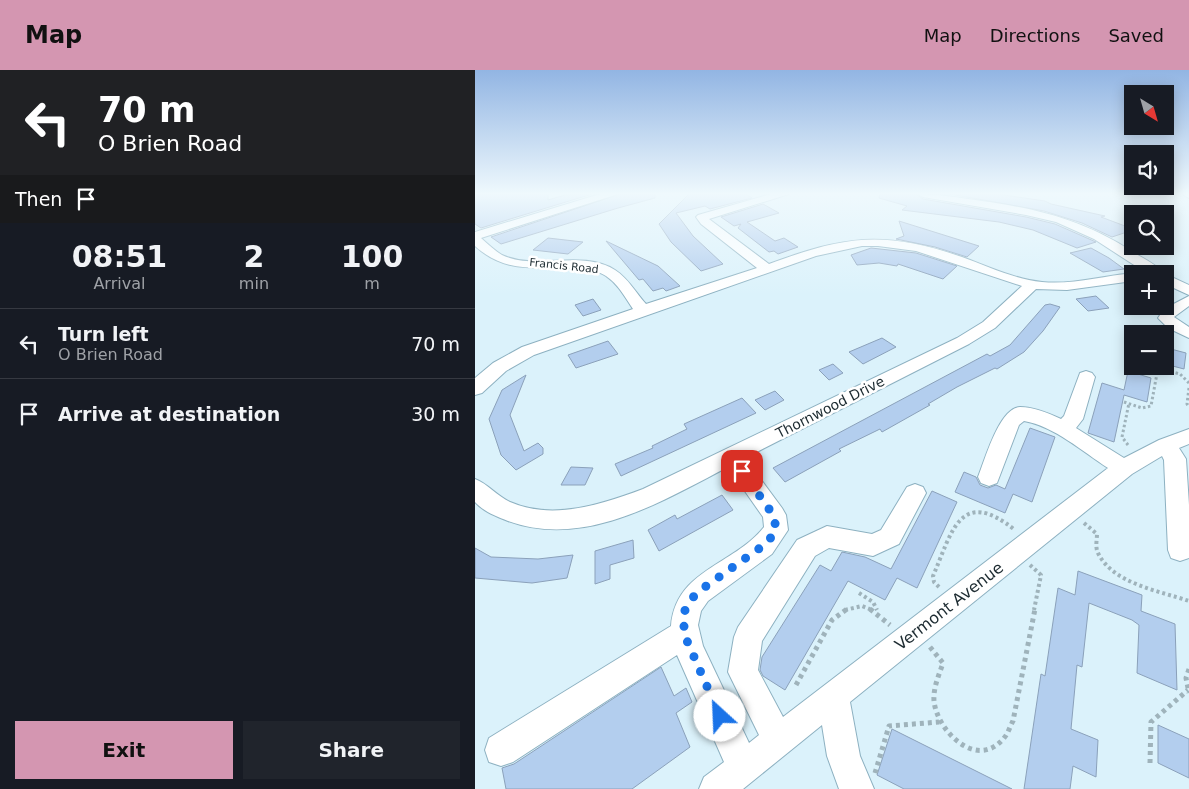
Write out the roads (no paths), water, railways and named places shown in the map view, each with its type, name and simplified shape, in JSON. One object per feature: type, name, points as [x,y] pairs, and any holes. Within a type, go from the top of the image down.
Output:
[{"type":"street","points":[[475,237],[505,228]]},
{"type":"street","points":[[712,228],[767,269]]},
{"type":"street","points":[[1080,228],[1101,236],[1144,265]]},
{"type":"street","name":"Francis Road","points":[[475,237],[499,258],[514,262],[582,266],[607,271],[617,278],[643,311]]},
{"type":"street","points":[[475,389],[484,378],[505,363],[528,351],[835,247],[876,242],[916,247],[1032,285],[1053,286],[1124,278]]},
{"type":"street","points":[[1174,283],[1189,291]]},
{"type":"street","name":"Thornwood Drive","points":[[475,488],[483,498],[500,508],[524,517],[560,519],[606,512],[651,496],[963,341],[989,325],[1032,285]]},
{"type":"street","points":[[1189,300],[1169,312],[1166,318],[1173,326],[1189,332]]},
{"type":"street","points":[[1063,429],[1073,418],[1087,377]]},
{"type":"street","points":[[989,477],[1011,421],[1019,414],[1039,417],[1126,456]]},
{"type":"street","points":[[1177,440],[1175,459],[1180,550]]},
{"type":"street","name":"Vermont Avenue","points":[[716,789],[833,696],[1126,456],[1177,440]]},
{"type":"street","points":[[731,456],[774,516],[776,530],[767,543],[694,596],[684,612],[684,634],[743,767]]},
{"type":"street","points":[[778,740],[743,672],[748,637],[806,548],[827,537],[873,545],[890,538],[915,493]]},
{"type":"street","points":[[501,750],[684,634]]},
{"type":"street","points":[[833,696],[852,782],[865,784]]}]
